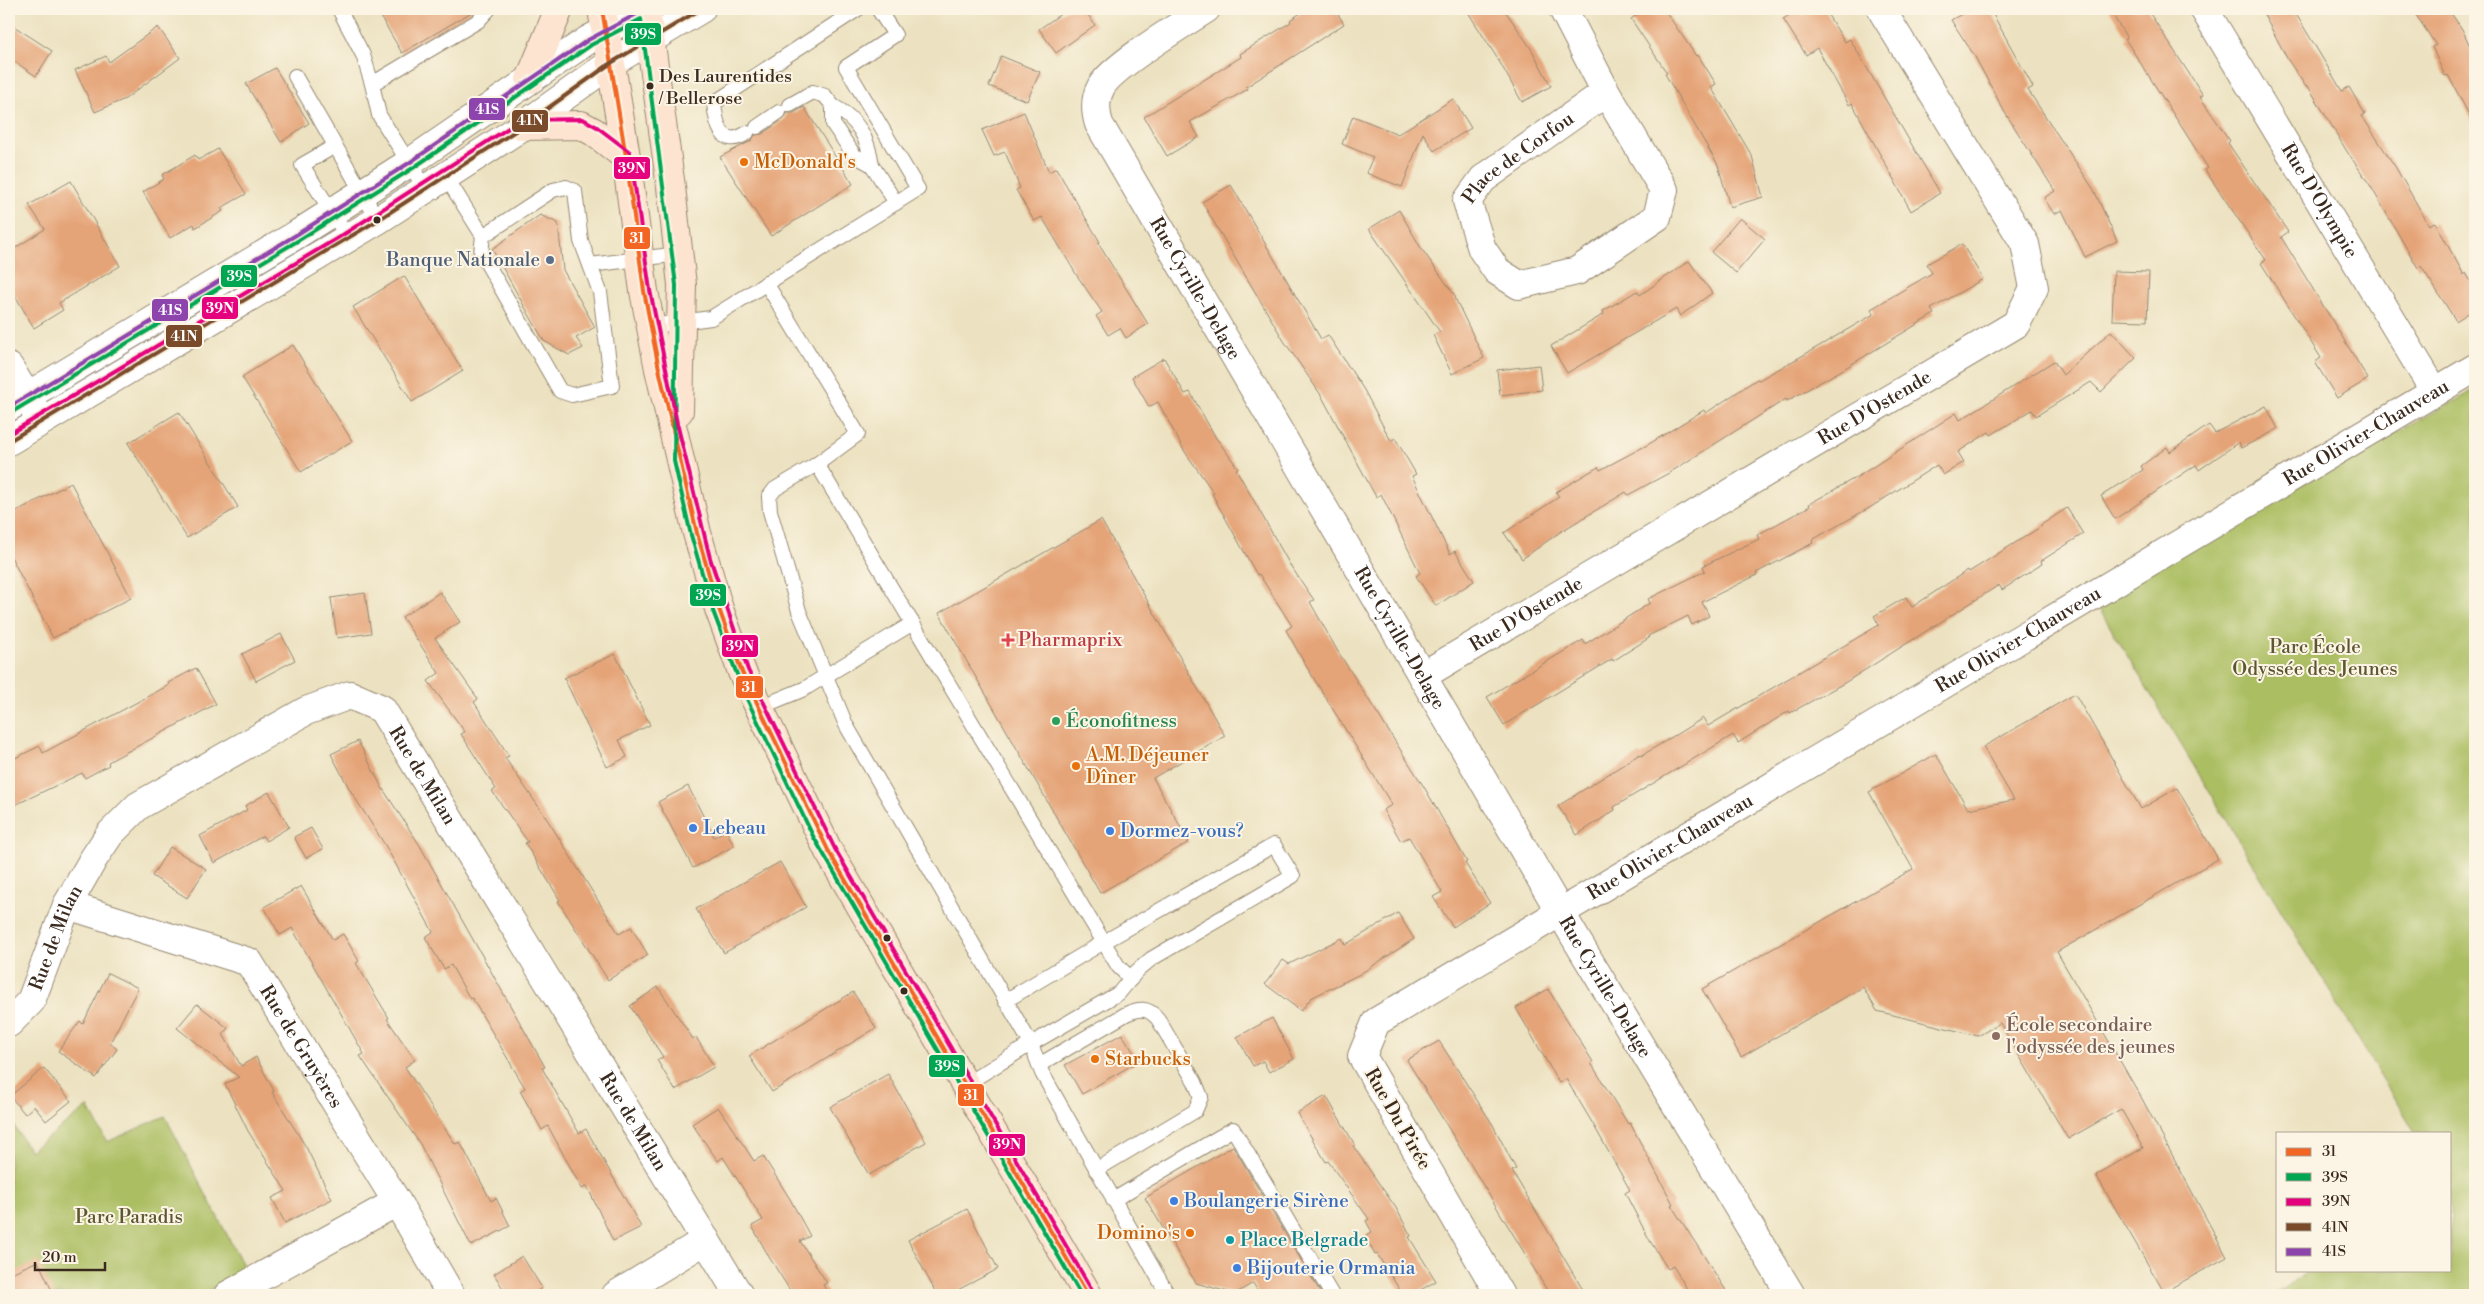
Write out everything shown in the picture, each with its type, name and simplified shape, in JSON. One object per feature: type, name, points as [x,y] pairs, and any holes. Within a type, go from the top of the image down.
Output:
[{"type":"main road","points":[[530,79],[559,9]]},
{"type":"main road","points":[[646,9],[652,40],[682,285],[680,460]]},
{"type":"main road","points":[[604,20],[651,326],[690,507],[712,586],[739,664],[758,708],[829,852],[1088,1295]]},
{"type":"main road","points":[[523,126],[581,126],[594,132],[626,158]]},
{"type":"street","points":[[18,402],[363,193],[588,40],[604,20],[646,9]]},
{"type":"street","points":[[9,441],[378,220],[523,126],[612,64],[701,9]]},
{"type":"street","name":"Rue Cyrille-Delage","points":[[1206,9],[1110,75],[1098,94],[1096,109],[1099,124],[1561,914],[1791,1295]]},
{"type":"street","name":"Place de Corfou","points":[[1563,9],[1606,92],[1664,190],[1657,217],[1577,271],[1519,285],[1496,272],[1482,248],[1466,202],[1483,179],[1606,92]]},
{"type":"street","name":"Rue D'Ostende","points":[[1422,676],[2016,324],[2034,288],[2025,244],[1881,9]]},
{"type":"street","name":"Rue D'Olympie","points":[[2204,9],[2435,392]]},
{"type":"street","points":[[9,367],[18,402],[41,421]]},
{"type":"street","name":"Rue Olivier-Chauveau","points":[[1561,914],[2475,368]]},
{"type":"street","name":"Rue de Milan","points":[[9,1023],[31,1001],[67,905],[110,834],[138,806],[306,711],[350,695],[382,709],[738,1295]]},
{"type":"street","name":"Rue de Gruyères","points":[[67,905],[249,962],[397,1202],[451,1295]]},
{"type":"street","name":"Rue Du Pirée","points":[[1500,1295],[1362,1056],[1376,1022],[1561,914]]},
{"type":"street","points":[[228,1295],[397,1202]]},
{"type":"street","points":[[616,1295],[706,1240]]},
{"type":"lane","points":[[340,9],[363,55],[379,115],[409,163],[436,183],[483,236],[481,253],[560,391],[566,395],[584,394],[612,386],[600,292],[581,241],[577,195],[570,187],[553,190],[483,236]]},
{"type":"lane","points":[[372,84],[478,22],[489,9]]},
{"type":"lane","points":[[858,9],[714,103],[717,125],[723,135],[733,138],[752,130],[813,92],[825,96],[833,106],[833,124],[854,155],[872,165],[896,203]]},
{"type":"lane","points":[[651,326],[711,318],[918,189],[846,67],[895,35],[878,9]]},
{"type":"lane","points":[[295,76],[378,220]]},
{"type":"lane","points":[[335,146],[302,165],[348,238]]},
{"type":"lane","points":[[590,265],[679,254]]},
{"type":"lane","points":[[766,283],[858,434],[817,464],[775,489],[771,493],[768,502],[799,611],[824,675],[859,749],[1031,1044],[1039,1065],[1096,1170],[1168,1295]]},
{"type":"lane","points":[[817,464],[1118,966],[1131,979]]},
{"type":"lane","points":[[758,708],[786,698],[913,623]]},
{"type":"lane","points":[[964,1085],[1119,992],[1151,959],[1293,876],[1274,845],[1005,1001]]},
{"type":"lane","points":[[1039,1065],[1126,1014],[1140,1009],[1150,1011],[1158,1019],[1195,1082],[1201,1097],[1195,1111],[1096,1170]]},
{"type":"lane","points":[[1113,1200],[1233,1129],[1332,1295]]},
{"type":"green space","name":"Parc École Odyssée des Jeunes","points":[[2475,390],[2475,1295],[2271,1295],[2308,1272],[2452,1272],[2452,1132],[2414,1132],[2092,597]]},
{"type":"green space","name":"Parc Paradis","points":[[88,1107],[107,1142],[165,1116],[246,1271],[201,1295],[9,1295],[9,1118],[30,1151]]},
{"type":"building","points":[[376,9],[477,9],[402,53]]},
{"type":"building","points":[[1068,9],[1084,9],[1095,25],[1056,53],[1039,29]]},
{"type":"building","points":[[1307,9],[1335,9],[1344,24],[1246,87],[1248,89],[1190,122],[1199,137],[1167,156],[1144,117],[1241,57],[1240,54],[1291,22],[1290,20]]},
{"type":"building","points":[[1466,9],[1504,9],[1532,50],[1551,86],[1522,102]]},
{"type":"building","points":[[1646,9],[1664,9],[1696,56],[1698,55],[1716,84],[1711,87],[1752,156],[1763,197],[1730,207],[1718,165],[1665,74],[1667,73],[1631,19]]},
{"type":"building","points":[[1799,9],[1824,9],[1845,42],[1850,39],[1940,193],[1911,211],[1852,103],[1849,105],[1817,48],[1806,55],[1783,19]]},
{"type":"building","points":[[1971,9],[1990,9],[2033,87],[2028,90],[2094,190],[2117,241],[2085,257],[2062,210],[2054,214],[2044,198],[2055,191],[2004,111],[1974,55],[1951,20]]},
{"type":"building","points":[[2109,9],[2147,9],[2203,95],[2200,97],[2230,141],[2228,143],[2288,232],[2281,237],[2368,379],[2337,398],[2315,362],[2321,358],[2261,263],[2266,260],[2205,170],[2208,168],[2125,39],[2127,38]]},
{"type":"building","points":[[2261,9],[2293,9],[2342,91],[2349,87],[2365,114],[2362,116],[2396,168],[2429,225],[2435,222],[2464,275],[2466,273],[2475,289],[2475,309],[2456,321],[2421,266],[2418,268],[2370,185],[2346,150],[2308,86],[2306,87],[2288,60]]},
{"type":"building","points":[[2412,9],[2448,9],[2462,29],[2475,57],[2475,126],[2448,75],[2445,76],[2432,47],[2436,45]]},
{"type":"building","points":[[9,23],[52,51],[36,76],[9,58]]},
{"type":"building","points":[[158,27],[180,58],[125,99],[95,112],[75,70],[106,56],[109,62]]},
{"type":"building","points":[[1001,56],[1040,72],[1027,101],[989,86]]},
{"type":"building","points":[[275,68],[309,123],[281,142],[246,84]]},
{"type":"building","points":[[1453,99],[1471,128],[1434,151],[1423,133],[1402,187],[1366,173],[1373,157],[1342,144],[1353,116],[1398,134]]},
{"type":"building","points":[[804,107],[853,184],[771,236],[720,157],[751,141],[755,135],[762,134],[784,119],[787,113],[794,113]]},
{"type":"building","points":[[1024,112],[1049,172],[1056,168],[1100,242],[1098,243],[1148,324],[1126,338],[1120,328],[1108,335],[1096,316],[1102,312],[1076,274],[1042,217],[1034,221],[1016,190],[1020,188],[1005,152],[994,156],[982,130]]},
{"type":"building","points":[[218,149],[246,194],[221,208],[223,211],[195,228],[194,224],[170,238],[143,192],[164,179],[162,175],[195,155],[198,160]]},
{"type":"building","points":[[71,181],[120,266],[59,303],[63,310],[34,328],[9,285],[9,252],[45,229],[29,205]]},
{"type":"building","points":[[1231,185],[1321,339],[1328,335],[1364,390],[1391,441],[1395,438],[1416,474],[1412,476],[1450,554],[1455,551],[1474,581],[1436,606],[1416,576],[1420,573],[1381,494],[1376,497],[1321,395],[1284,341],[1202,202]]},
{"type":"building","points":[[1399,210],[1421,248],[1456,297],[1484,358],[1452,374],[1433,335],[1440,332],[1369,229]]},
{"type":"building","points":[[540,215],[558,223],[563,270],[595,327],[576,338],[583,348],[569,355],[544,341],[492,249]]},
{"type":"building","points":[[1740,218],[1765,239],[1736,273],[1711,252]]},
{"type":"building","points":[[1962,244],[1983,279],[1931,309],[1934,314],[1842,370],[1787,401],[1786,399],[1669,473],[1628,495],[1626,492],[1560,532],[1522,559],[1504,533],[1559,497],[1556,492],[1598,467],[1600,470],[1649,444],[1704,410],[1706,413],[1757,379],[1759,380],[1874,314],[1871,309],[1932,273],[1927,264]]},
{"type":"building","points":[[1689,261],[1712,293],[1680,316],[1676,309],[1567,373],[1551,346],[1604,314],[1603,311],[1637,291],[1640,295]]},
{"type":"building","points":[[2114,271],[2149,272],[2147,321],[2112,320]]},
{"type":"building","points":[[404,276],[463,371],[412,402],[353,307]]},
{"type":"building","points":[[2111,331],[2136,358],[2101,392],[2091,382],[2036,416],[2032,410],[1991,435],[1989,432],[1958,452],[1964,462],[1943,475],[1937,465],[1871,507],[1812,540],[1813,543],[1756,573],[1757,575],[1702,602],[1709,616],[1692,625],[1688,616],[1648,636],[1649,638],[1613,661],[1612,659],[1504,725],[1487,697],[1583,640],[1585,644],[1650,603],[1648,599],[1705,571],[1703,566],[1759,539],[1757,535],[1810,506],[1809,504],[1862,474],[1956,413],[1960,420],[2054,361],[2063,375]]},
{"type":"building","points":[[293,345],[352,441],[301,472],[242,377]]},
{"type":"building","points":[[1164,358],[1185,394],[1190,392],[1216,438],[1238,468],[1236,469],[1290,565],[1314,600],[1310,602],[1337,650],[1424,787],[1467,862],[1465,863],[1490,903],[1453,927],[1433,897],[1442,892],[1409,837],[1401,841],[1383,810],[1392,805],[1286,630],[1292,626],[1259,574],[1257,575],[1212,494],[1214,493],[1185,452],[1158,402],[1149,407],[1132,377]]},
{"type":"building","points":[[1539,365],[1542,390],[1500,395],[1497,370]]},
{"type":"building","points":[[2266,406],[2278,429],[2241,448],[2239,442],[2199,470],[2196,465],[2115,519],[2101,496],[2143,470],[2141,466],[2167,447],[2170,452],[2209,425],[2215,433]]},
{"type":"building","points":[[179,412],[238,507],[187,538],[128,443]]},
{"type":"building","points":[[71,483],[131,598],[53,638],[9,553],[9,515]]},
{"type":"building","points":[[2067,508],[2083,534],[2041,561],[2042,564],[2002,590],[1999,585],[1846,682],[1790,713],[1789,711],[1738,743],[1733,735],[1614,807],[1615,810],[1577,835],[1558,806],[1640,754],[1641,756],[1703,718],[1708,726],[1879,625],[1874,616],[1906,597],[1912,607],[1968,570],[1969,572],[2042,526]]},
{"type":"building","points":[[1101,520],[1225,736],[1153,778],[1189,842],[1100,893],[939,613]]},
{"type":"building","points":[[440,592],[460,622],[435,638],[478,699],[474,702],[509,756],[505,758],[545,816],[619,934],[631,927],[648,955],[608,980],[558,901],[560,900],[525,843],[528,842],[492,791],[496,789],[461,734],[465,732],[428,681],[439,673],[402,617]]},
{"type":"building","points":[[365,593],[371,633],[337,638],[331,598]]},
{"type":"building","points":[[281,634],[295,660],[256,681],[242,654]]},
{"type":"building","points":[[615,654],[650,725],[619,740],[627,757],[607,767],[564,678]]},
{"type":"building","points":[[196,668],[216,704],[108,762],[109,765],[85,778],[82,773],[15,805],[9,792],[9,761],[40,746],[43,753],[169,685],[168,683]]},
{"type":"building","points":[[2075,694],[2141,809],[2177,788],[2218,859],[2057,952],[2141,1097],[2227,1257],[2164,1292],[2096,1175],[2143,1148],[2121,1109],[2068,1139],[2000,1023],[1978,1036],[1877,1011],[1863,987],[1741,1057],[1702,989],[1913,869],[1869,792],[1936,754],[1968,809],[2014,800],[1983,747]]},
{"type":"building","points":[[358,741],[381,786],[419,844],[545,1067],[542,1068],[579,1133],[586,1129],[641,1227],[613,1241],[587,1186],[582,1189],[548,1126],[542,1130],[520,1091],[525,1088],[472,998],[470,999],[451,965],[444,969],[425,937],[433,932],[385,845],[350,790],[331,754]]},
{"type":"building","points":[[688,786],[714,837],[726,830],[734,846],[693,868],[658,802]]},
{"type":"building","points":[[269,792],[289,827],[266,841],[263,836],[214,863],[200,836],[247,810],[245,806]]},
{"type":"building","points":[[311,828],[323,849],[306,858],[294,837]]},
{"type":"building","points":[[170,847],[206,869],[187,898],[152,876]]},
{"type":"building","points":[[780,862],[806,907],[724,953],[696,909]]},
{"type":"building","points":[[301,886],[333,940],[343,934],[359,961],[356,963],[389,1018],[387,1019],[415,1060],[405,1067],[455,1144],[460,1142],[491,1201],[496,1198],[510,1226],[471,1246],[420,1144],[360,1056],[364,1054],[292,928],[280,935],[264,907]]},
{"type":"building","points":[[1398,913],[1414,939],[1360,974],[1311,998],[1301,1011],[1265,984],[1283,960],[1289,964],[1342,938],[1345,945]]},
{"type":"building","points":[[108,973],[138,988],[110,1043],[117,1049],[96,1078],[58,1051],[80,1021],[83,1024]]},
{"type":"building","points":[[658,987],[693,1039],[696,1037],[714,1067],[675,1090],[657,1060],[663,1057],[630,1006]]},
{"type":"building","points":[[1548,989],[1628,1124],[1630,1123],[1673,1204],[1671,1205],[1729,1295],[1691,1295],[1673,1266],[1668,1269],[1650,1241],[1625,1193],[1630,1190],[1593,1124],[1566,1079],[1559,1083],[1516,1008]]},
{"type":"building","points":[[853,992],[876,1028],[772,1092],[749,1056]]},
{"type":"building","points":[[197,1004],[228,1028],[223,1034],[241,1066],[256,1057],[274,1091],[272,1092],[306,1147],[332,1199],[285,1223],[272,1198],[286,1191],[248,1131],[225,1084],[239,1077],[177,1028]]},
{"type":"building","points":[[1272,1018],[1294,1059],[1269,1072],[1263,1061],[1253,1066],[1237,1037]]},
{"type":"building","points":[[1122,1034],[1139,1061],[1082,1094],[1065,1065]]},
{"type":"building","points":[[1439,1041],[1493,1125],[1516,1169],[1512,1171],[1586,1295],[1550,1295],[1407,1060]]},
{"type":"building","points":[[44,1068],[71,1101],[46,1121],[34,1106],[25,1114],[10,1096]]},
{"type":"building","points":[[888,1074],[926,1142],[869,1175],[830,1107]]},
{"type":"building","points":[[1326,1096],[1355,1145],[1353,1146],[1396,1208],[1411,1236],[1409,1237],[1436,1281],[1412,1295],[1403,1295],[1377,1254],[1375,1255],[1365,1236],[1372,1232],[1366,1221],[1369,1219],[1328,1161],[1326,1162],[1297,1113]]},
{"type":"building","points":[[718,1107],[754,1161],[763,1156],[790,1199],[810,1236],[800,1241],[827,1283],[823,1285],[829,1295],[793,1295],[769,1257],[752,1226],[763,1220],[723,1157],[718,1161],[692,1124]]},
{"type":"building","name":"Place Belgrade","points":[[1233,1146],[1322,1295],[1260,1295],[1253,1283],[1235,1294],[1196,1283],[1145,1198]]},
{"type":"building","points":[[967,1209],[998,1269],[948,1295],[937,1295],[908,1240]]},
{"type":"building","points":[[522,1256],[542,1288],[530,1295],[507,1295],[494,1274]]},
{"type":"building","points":[[38,1261],[54,1295],[9,1295],[9,1274]]},
{"type":"transit line","name":"31","points":[[602,9],[626,157],[644,291],[659,369],[697,533],[719,609],[742,672],[829,852],[1088,1295]]},
{"type":"transit line","name":"41S","points":[[9,407],[296,235],[409,163],[588,40],[646,9]]},
{"type":"transit line","name":"41N","points":[[9,441],[378,220],[523,126],[611,63],[701,9]]},
{"type":"transit line","name":"39S","points":[[12,412],[299,240],[413,168],[591,45],[641,19],[676,285],[674,461],[691,535],[713,611],[744,693],[813,836],[1081,1295]]},
{"type":"transit line","name":"39N","points":[[9,434],[341,236],[521,120],[583,119],[630,152],[650,290],[677,423],[710,558],[748,670],[835,849],[1093,1292]]},
{"type":"place","name":"Des Laurentides / Bellerose","points":[[650,86]]},
{"type":"place","name":"McDonald's","points":[[744,162]]},
{"type":"place","name":"Banque Nationale","points":[[550,260]]},
{"type":"place","name":"Pharmaprix","points":[[1008,640]]},
{"type":"place","name":"Éconofitness","points":[[1056,721]]},
{"type":"place","name":"A.M. Déjeuner Dîner","points":[[1076,766]]},
{"type":"place","name":"Lebeau","points":[[693,828]]},
{"type":"place","name":"Dormez-vous?","points":[[1110,831]]},
{"type":"place","name":"École secondaire l'odyssée des jeunes","points":[[1996,1036]]},
{"type":"place","name":"Starbucks","points":[[1095,1059]]},
{"type":"place","name":"Boulangerie Sirène","points":[[1174,1201]]},
{"type":"place","name":"Domino's","points":[[1190,1233]]},
{"type":"place","name":"Place Belgrade","points":[[1230,1240]]},
{"type":"place","name":"Bijouterie Ormania","points":[[1237,1268]]}]
